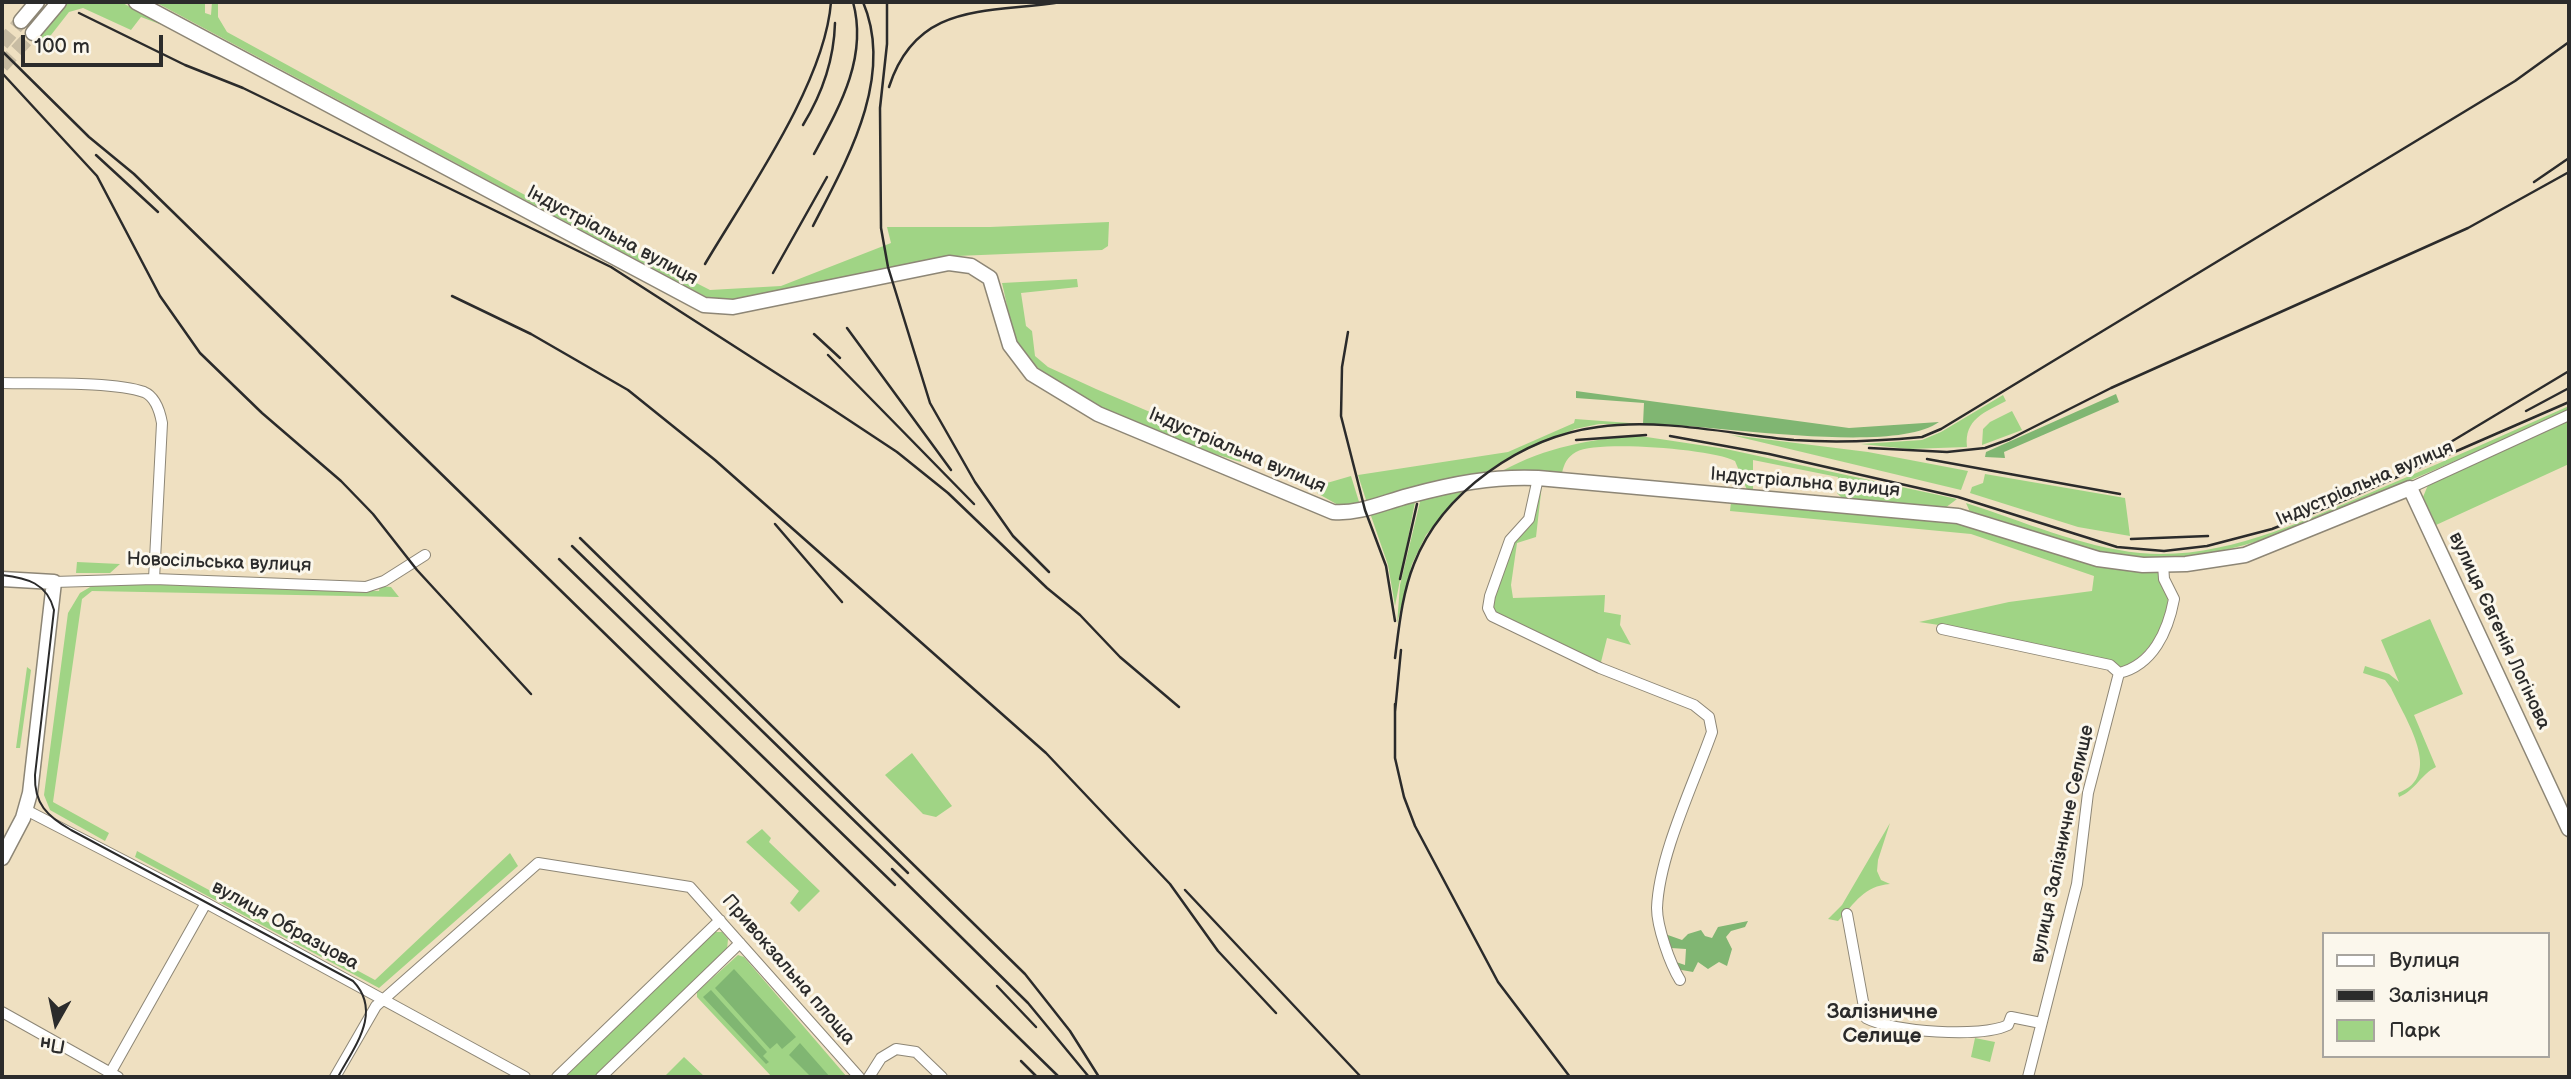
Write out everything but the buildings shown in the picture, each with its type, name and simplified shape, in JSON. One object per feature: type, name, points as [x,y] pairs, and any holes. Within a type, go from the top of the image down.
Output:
[{"type":"street","points":[[21,21],[37,2]]},
{"type":"street","points":[[33,33],[59,2]]},
{"type":"street","name":"Індустріальна вулиця","points":[[136,2],[704,305],[733,307],[949,263],[971,266],[990,278],[995,287],[1010,345],[1032,374],[1098,414],[1317,507],[1345,513],[1472,481],[1502,477],[1538,478],[1958,516],[2098,559],[2143,565],[2186,564],[2245,555],[2410,488],[2569,415]]},
{"type":"street","points":[[2,383],[145,392],[160,410],[162,423],[154,579]]},
{"type":"street","points":[[1538,478],[1529,519],[1510,540],[1490,596],[1488,608],[1492,616],[1600,668],[1694,705],[1709,717],[1712,725],[1712,732],[1674,834],[1658,895],[1659,924],[1672,968],[1680,980]]},
{"type":"street","name":"вулиця Євгенія Логінова","points":[[2410,488],[2569,829]]},
{"type":"street","name":"Новосільська вулиця","points":[[2,579],[54,582],[154,579],[366,587],[384,581],[425,555]]},
{"type":"street","points":[[1942,629],[2098,662],[2116,668],[2119,673],[2148,658],[2158,645],[2174,599],[2164,579],[2163,564]]},
{"type":"street","points":[[2,858],[26,810],[54,582]]},
{"type":"street","name":"вулиця Залізничне Селище","points":[[2028,1077],[2077,884],[2088,793],[2119,673]]},
{"type":"street","name":"вулиця Образцова","points":[[26,810],[206,903],[525,1077]]},
{"type":"street","name":"Привокзальна площа","points":[[384,1001],[534,865],[690,887],[859,1077]]},
{"type":"street","points":[[2,1012],[112,1076],[206,903]]},
{"type":"street","points":[[1847,914],[1866,1018],[1887,1025],[1982,1031],[1998,1030],[2008,1025],[2011,1017],[2041,1023]]},
{"type":"street","points":[[557,1077],[720,920]]},
{"type":"street","points":[[601,1077],[740,943]]},
{"type":"street","points":[[335,1077],[372,1011],[384,1001]]},
{"type":"street","points":[[869,1077],[888,1053],[896,1049],[916,1052],[942,1077]]},
{"type":"green space","points":[[68,2],[121,2],[165,26],[141,17],[131,30],[83,8],[69,12],[44,44],[36,36]]},
{"type":"green space","points":[[155,2],[205,2],[205,13],[211,15],[212,2],[218,2],[218,17],[227,32],[545,206],[710,290],[781,286],[891,243],[887,227],[990,227],[1109,222],[1108,246],[1102,250],[957,256],[734,299],[710,299]]},
{"type":"green space","points":[[1077,279],[1078,287],[1021,293],[1026,326],[1032,331],[1035,356],[1048,367],[1244,452],[1241,462],[1187,444],[1120,416],[1058,383],[1034,364],[1016,339],[1002,283]]},
{"type":"green space","points":[[1576,391],[1849,428],[1939,422],[1915,432],[1882,437],[1798,435],[1643,424],[1644,403],[1576,398]]},
{"type":"green space","points":[[2116,394],[2119,402],[2004,452],[2005,458],[1985,457],[1986,452]]},
{"type":"green space","points":[[2003,395],[2006,401],[1972,423],[1967,447],[1909,449],[1861,444],[1922,440],[1941,432]]},
{"type":"green space","points":[[2569,406],[2567,412],[2321,518],[2256,542],[2222,551],[2153,558],[2098,553],[1970,512],[1966,503],[2074,539],[2118,550],[2171,554],[2202,551],[2262,536],[2292,525]]},
{"type":"green space","points":[[2012,411],[2022,430],[1982,445],[1983,429],[1990,422]]},
{"type":"green space","points":[[1575,419],[1643,424],[1599,424],[1575,429],[1508,458],[1483,474],[1367,503],[1358,475],[1508,452],[1574,423]]},
{"type":"green space","points":[[2569,421],[2569,464],[2436,525],[2423,497],[2428,485]]},
{"type":"green space","points":[[1731,435],[1868,452],[1968,471],[1961,490]]},
{"type":"green space","points":[[1640,436],[1726,449],[1957,499],[1945,508],[1843,499],[1837,493],[1838,477],[1753,460],[1753,489],[1747,490],[1735,461],[1704,453],[1655,447],[1588,448],[1570,456],[1562,473],[1502,471],[1552,450],[1603,439]]},
{"type":"green space","points":[[1985,474],[2125,498],[2130,536],[2078,527],[1970,493],[1972,487],[1983,483]]},
{"type":"green space","points":[[1351,476],[1360,505],[1338,505],[1317,493],[1320,485]]},
{"type":"green space","points":[[1542,484],[1536,537],[1517,543],[1511,585],[1513,598],[1605,595],[1604,612],[1621,615],[1620,625],[1631,645],[1607,638],[1600,666],[1500,619],[1492,608],[1493,596],[1513,541],[1533,522]]},
{"type":"green space","points":[[1465,488],[1426,535],[1412,564],[1397,624],[1400,585],[1420,502],[1415,502],[1395,606],[1388,565],[1370,513]]},
{"type":"green space","points":[[1731,502],[1956,523],[2159,571],[2168,593],[2167,607],[2155,639],[2140,656],[2122,668],[1972,630],[1919,622],[2009,602],[2092,591],[2094,576],[1971,534],[1730,511]]},
{"type":"green space","points":[[77,562],[120,564],[110,573],[76,573]]},
{"type":"green space","points":[[97,583],[379,591],[380,586],[391,587],[399,597],[92,591],[82,599],[53,802],[109,833],[105,841],[50,810],[44,795],[68,613],[80,593]]},
{"type":"green space","points":[[2430,619],[2463,694],[2414,715],[2436,767],[2399,797],[2398,793],[2412,785],[2419,774],[2417,746],[2391,688],[2385,680],[2363,673],[2365,666],[2389,674],[2399,682],[2381,640]]},
{"type":"green space","points":[[27,667],[31,670],[20,748],[16,748]]},
{"type":"green space","points":[[912,753],[952,806],[936,817],[923,814],[885,775]]},
{"type":"green space","points":[[1890,823],[1877,871],[1881,880],[1890,884],[1867,892],[1838,921],[1828,919],[1842,905]]},
{"type":"green space","points":[[762,829],[771,838],[769,842],[820,891],[799,912],[790,903],[799,891],[746,842]]},
{"type":"green space","points":[[137,851],[375,980],[510,853],[518,866],[379,988],[135,857]]},
{"type":"green space","points":[[1748,921],[1745,927],[1731,931],[1726,937],[1732,949],[1727,966],[1719,962],[1708,969],[1698,962],[1693,972],[1676,969],[1676,962],[1685,965],[1686,949],[1671,948],[1665,934],[1682,940],[1688,934],[1701,930],[1705,936],[1712,938],[1718,927]]},
{"type":"green space","points":[[714,932],[722,932],[728,939],[727,950],[595,1077],[562,1077]]},
{"type":"green space","points":[[738,955],[744,957],[847,1077],[772,1077],[697,997],[697,992]]},
{"type":"green space","points":[[734,969],[796,1037],[782,1049],[777,1043],[770,1049],[715,988]]},
{"type":"green space","points":[[711,990],[767,1052],[763,1056],[769,1062],[766,1064],[703,997]]},
{"type":"green space","points":[[1975,1038],[1995,1042],[1990,1062],[1971,1057]]},
{"type":"green space","points":[[800,1043],[830,1077],[811,1077],[789,1055]]},
{"type":"green space","points":[[684,1057],[705,1077],[664,1077]]},
{"type":"tunnel","points":[[2,44],[21,21]]},
{"type":"tunnel","points":[[2,66],[33,33]]},
{"type":"tram line","points":[[2,575],[28,580],[41,588],[54,610],[35,775],[37,794],[44,808],[55,820],[71,830],[353,981],[362,993],[366,1017],[358,1042],[338,1077]]},
{"type":"railway","points":[[705,264],[762,171],[800,102],[826,34],[831,2]]},
{"type":"railway","points":[[814,154],[842,99],[854,62],[857,22],[853,2]]},
{"type":"railway","points":[[813,226],[852,146],[870,88],[873,59],[871,30],[863,2]]},
{"type":"railway","points":[[887,2],[887,44],[880,108],[881,228],[888,267],[930,403],[975,482],[1013,536],[1049,572]]},
{"type":"railway","points":[[889,87],[901,59],[918,39],[937,25],[982,11],[1061,2]]},
{"type":"railway","points":[[79,13],[185,65],[243,88],[611,267],[897,452],[948,493],[1047,588],[1080,615],[1120,657],[1179,707]]},
{"type":"railway","points":[[803,125],[826,76],[835,23]]},
{"type":"railway","points":[[1395,658],[1407,587],[1414,564],[1427,538],[1464,492],[1488,472],[1514,456],[1541,442],[1569,433],[1622,425],[1696,428],[1810,441],[1922,437],[1941,429],[2515,81],[2569,42]]},
{"type":"railway","points":[[2,51],[89,137],[134,174],[1059,1077]]},
{"type":"railway","points":[[2,73],[97,176],[160,296],[200,353],[262,413],[341,481],[373,514],[417,570],[531,694]]},
{"type":"railway","points":[[96,155],[158,212]]},
{"type":"railway","points":[[2534,182],[2569,158]]},
{"type":"railway","points":[[1869,448],[1947,452],[1985,448],[2010,439],[2111,388],[2468,228],[2569,172]]},
{"type":"railway","points":[[773,273],[827,177]]},
{"type":"railway","points":[[452,296],[531,334],[628,390],[715,460],[1046,753],[1170,884],[1218,951],[1276,1013]]},
{"type":"railway","points":[[847,328],[951,470]]},
{"type":"railway","points":[[1348,332],[1342,367],[1341,416],[1365,510],[1386,566],[1395,621]]},
{"type":"railway","points":[[814,334],[840,358]]},
{"type":"railway","points":[[828,355],[974,504]]},
{"type":"railway","points":[[2424,458],[2569,371]]},
{"type":"railway","points":[[2526,411],[2569,388]]},
{"type":"railway","points":[[1670,436],[1769,454],[1958,497],[2117,547],[2164,551],[2207,546],[2272,529],[2569,402]]},
{"type":"railway","points":[[1576,440],[1646,435]]},
{"type":"railway","points":[[1927,459],[2120,494]]},
{"type":"railway","points":[[1400,579],[1417,504]]},
{"type":"railway","points":[[775,524],[842,602]]},
{"type":"railway","points":[[2131,539],[2208,536]]},
{"type":"railway","points":[[580,538],[1025,974],[1070,1031],[1099,1077]]},
{"type":"railway","points":[[572,546],[908,873]]},
{"type":"railway","points":[[559,559],[895,885]]},
{"type":"railway","points":[[1395,712],[1401,650]]},
{"type":"railway","points":[[1395,704],[1395,758],[1404,797],[1415,826],[1498,982],[1570,1077]]},
{"type":"railway","points":[[892,869],[1028,1003],[1089,1077]]},
{"type":"railway","points":[[1185,890],[1361,1077]]},
{"type":"railway","points":[[997,986],[1036,1027]]},
{"type":"railway","points":[[1021,1061],[1037,1077]]},
{"type":"district","name":"Залізничне Селище","points":[[1882,1025]]}]
